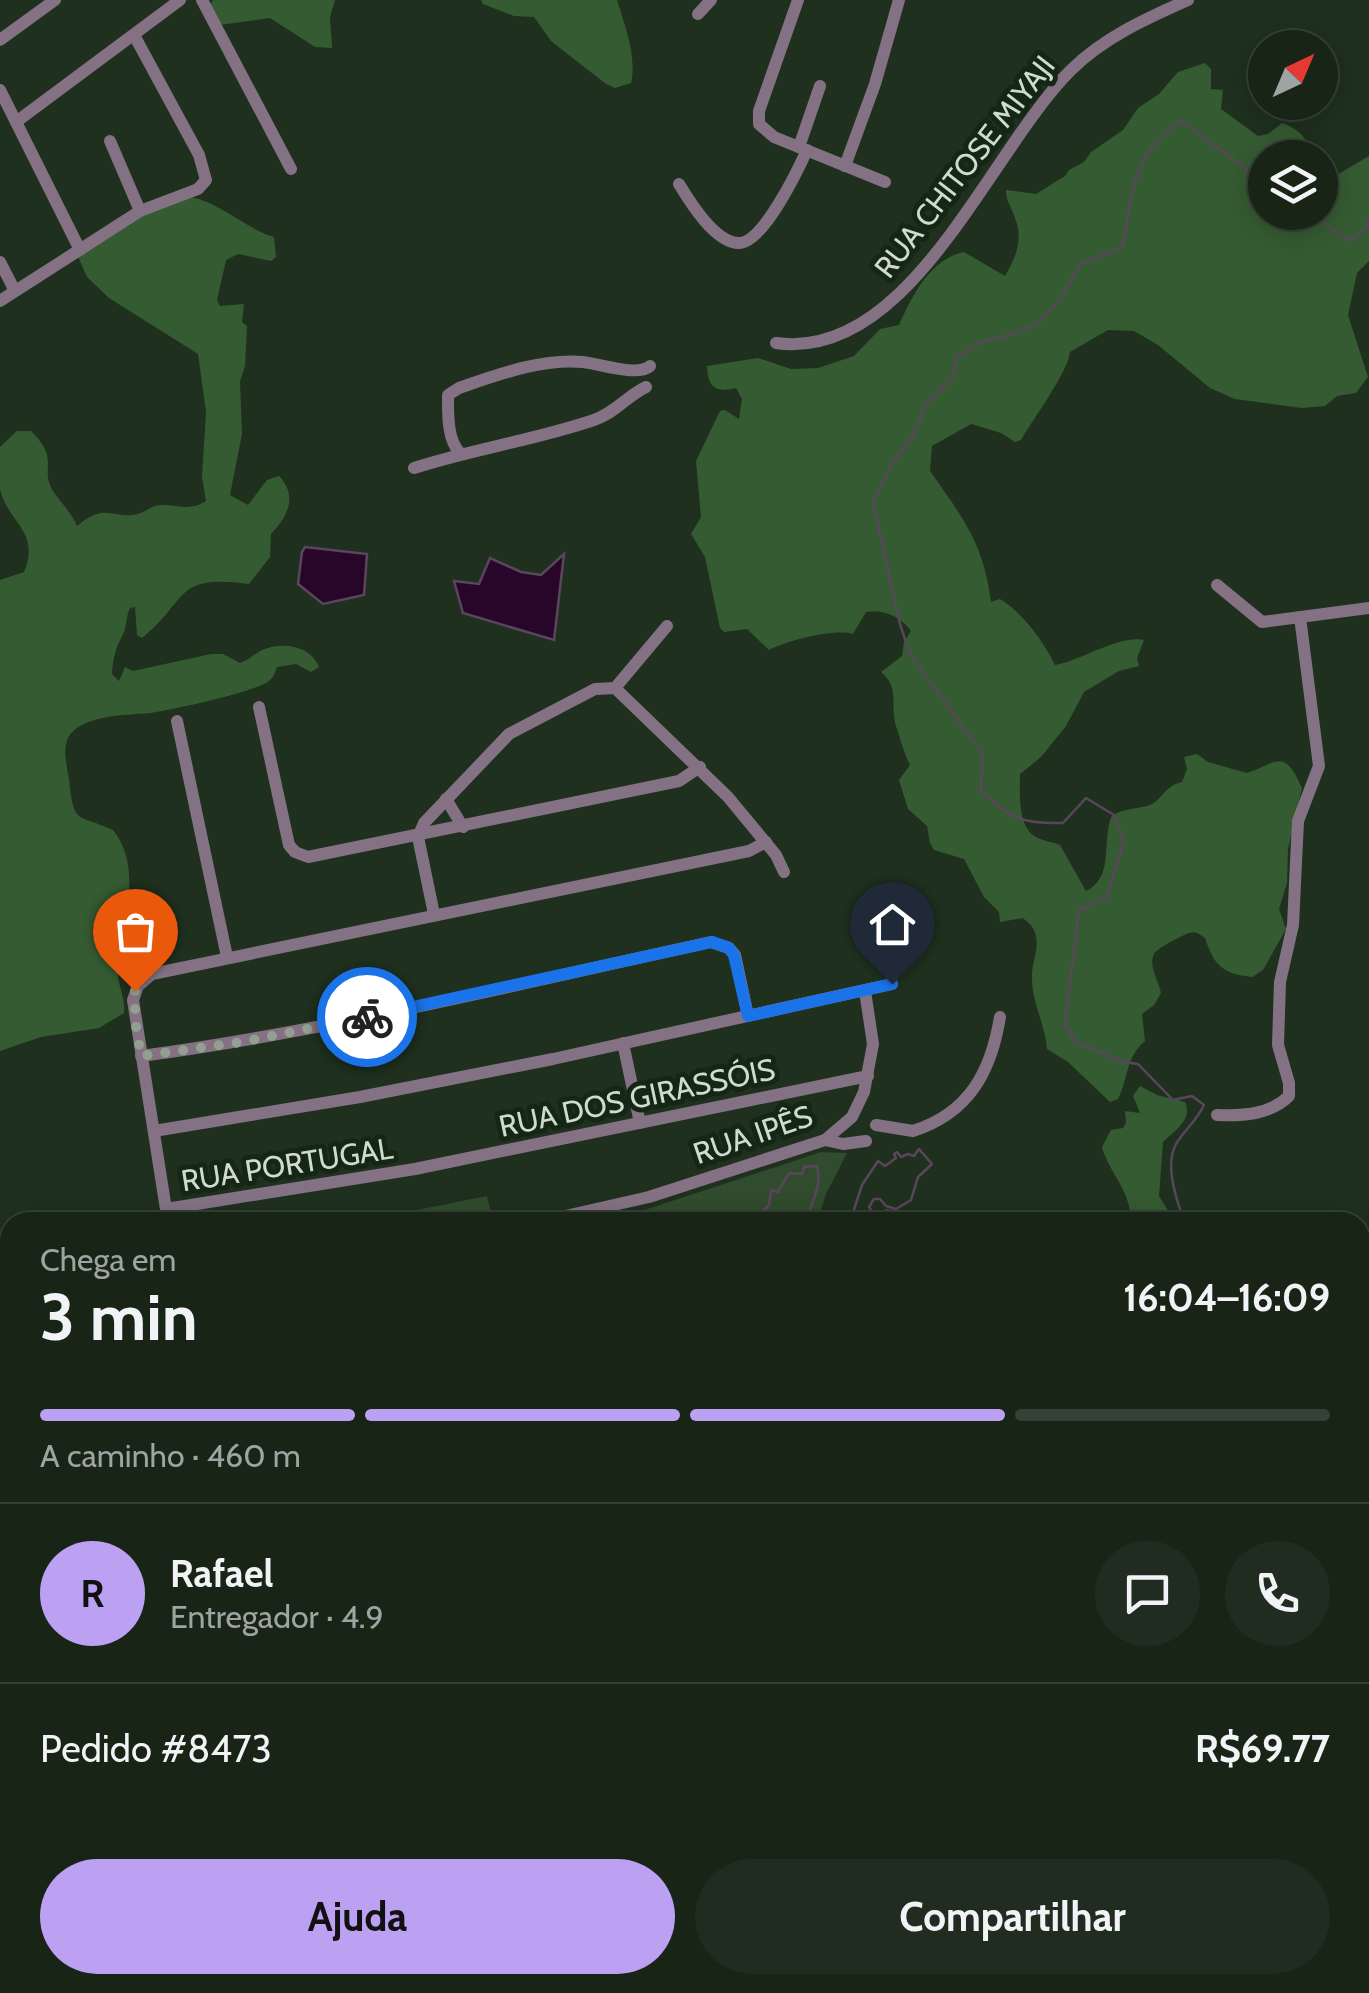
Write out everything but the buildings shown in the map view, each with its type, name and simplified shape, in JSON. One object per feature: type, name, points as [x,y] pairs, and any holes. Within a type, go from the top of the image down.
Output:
[{"type":"street","points":[[0,40],[55,0]]},
{"type":"street","points":[[16,122],[180,0]]},
{"type":"street","points":[[202,0],[291,169]]},
{"type":"street","points":[[698,14],[711,0]]},
{"type":"street","points":[[798,0],[758,119],[766,132],[884,182]]},
{"type":"street","points":[[845,166],[875,84],[899,0]]},
{"type":"street","name":"RUA CHITOSE MIYAJI","points":[[776,343],[797,346],[828,340],[893,301],[920,272],[1025,126],[1072,68],[1152,16],[1188,0]]},
{"type":"street","points":[[0,301],[140,211],[198,189],[206,180],[199,155],[134,36]]},
{"type":"street","points":[[680,184],[693,208],[723,238],[745,242],[763,226],[803,148],[820,86]]},
{"type":"street","points":[[0,90],[80,250]]},
{"type":"street","points":[[110,141],[140,211]]},
{"type":"street","points":[[0,262],[15,291]]},
{"type":"street","points":[[460,453],[453,446],[448,402],[448,395],[459,388],[547,363],[578,361],[636,373],[650,366]]},
{"type":"street","points":[[414,468],[596,420],[620,408],[646,387]]},
{"type":"street","points":[[1217,585],[1262,622],[1369,608]]},
{"type":"street","points":[[1217,1115],[1259,1112],[1279,1106],[1289,1096],[1278,1046],[1280,982],[1293,925],[1298,821],[1319,766],[1300,617]]},
{"type":"street","points":[[434,914],[418,837],[424,823],[509,734],[594,689],[615,688],[667,626]]},
{"type":"street","points":[[615,688],[700,768],[766,842],[784,872]]},
{"type":"street","points":[[259,707],[289,845],[295,852],[312,858],[679,781],[700,768]]},
{"type":"street","points":[[177,721],[226,957]]},
{"type":"street","points":[[446,799],[463,827]]},
{"type":"street","points":[[166,1212],[133,1000],[138,986],[158,972],[749,851],[766,842]]},
{"type":"street","points":[[141,1056],[329,1025],[712,942],[729,948],[734,955],[748,1016]]},
{"type":"street","points":[[154,1131],[360,1097],[892,984]]},
{"type":"street","name":"RUA IPÊS","points":[[583,1212],[649,1197],[826,1140],[852,1117],[868,1076],[873,1044],[866,991]]},
{"type":"street","points":[[876,1125],[913,1131],[924,1128],[964,1101],[981,1080],[1000,1017]]},
{"type":"street","points":[[623,1044],[640,1123]]},
{"type":"street","name":"RUA DOS GIRASSÓIS","points":[[415,1169],[868,1076]]},
{"type":"street","points":[[826,1140],[842,1144],[866,1141]]},
{"type":"street","name":"RUA PORTUGAL","points":[[188,1212],[415,1169]]},
{"type":"green space","points":[[213,0],[335,0],[330,17],[332,48],[315,47],[270,18],[219,25],[206,12]]},
{"type":"green space","points":[[481,0],[617,0],[631,52],[631,83],[615,88],[606,84],[551,41],[534,17],[514,16]]},
{"type":"green space","points":[[1205,63],[1211,69],[1211,89],[1223,90],[1221,109],[1258,136],[1268,134],[1282,123],[1294,128],[1305,140],[1248,140],[1248,230],[1338,230],[1338,174],[1369,156],[1369,261],[1357,273],[1348,315],[1368,377],[1356,393],[1337,396],[1325,406],[1302,408],[1235,399],[1210,388],[1158,345],[1134,331],[1108,330],[1070,352],[1057,383],[1021,440],[1015,442],[1001,433],[971,424],[932,446],[930,471],[977,547],[991,602],[1000,599],[1016,612],[1039,637],[1055,665],[1123,641],[1144,640],[1137,658],[1139,666],[1119,671],[1084,692],[1066,726],[1041,757],[1020,774],[1025,825],[1036,837],[1060,845],[1086,891],[1095,885],[1104,869],[1111,817],[1150,805],[1171,786],[1182,782],[1187,769],[1184,757],[1197,754],[1208,762],[1247,773],[1279,761],[1290,767],[1302,788],[1288,849],[1287,883],[1279,909],[1286,929],[1263,970],[1252,977],[1226,970],[1212,955],[1205,938],[1196,933],[1181,936],[1156,951],[1152,963],[1161,993],[1142,1014],[1145,1041],[1131,1061],[1118,1099],[1110,1102],[1068,1062],[1047,1049],[1033,987],[1037,942],[1032,926],[1023,918],[1000,922],[999,912],[984,897],[964,859],[934,850],[927,826],[908,809],[899,780],[910,765],[894,718],[893,690],[881,672],[902,656],[911,631],[891,615],[872,611],[866,612],[853,634],[810,636],[769,650],[747,629],[724,632],[705,557],[691,534],[701,517],[696,461],[720,411],[739,419],[742,399],[736,388],[714,387],[707,366],[758,358],[791,369],[818,368],[854,356],[880,329],[899,325],[916,291],[941,262],[964,252],[1005,276],[1019,236],[1006,190],[1036,194],[1065,176],[1123,130],[1138,108],[1159,94],[1178,72]]},
{"type":"green space","points":[[191,197],[274,237],[276,257],[271,261],[238,254],[226,260],[217,300],[220,306],[244,304],[242,322],[247,326],[245,366],[240,381],[242,434],[230,495],[248,505],[267,480],[279,476],[288,491],[288,506],[271,534],[270,557],[249,584],[194,586],[142,638],[137,635],[135,607],[130,608],[112,674],[119,681],[125,667],[133,671],[211,654],[223,654],[240,663],[262,650],[279,646],[303,650],[319,667],[311,672],[296,664],[277,667],[270,680],[249,690],[161,711],[92,721],[72,732],[65,755],[73,805],[79,816],[113,830],[127,862],[129,897],[118,973],[124,1013],[99,1028],[41,1037],[0,1051],[0,580],[24,572],[28,546],[0,489],[0,447],[17,431],[31,431],[45,450],[49,483],[77,526],[95,514],[130,515],[157,505],[189,507],[206,501],[202,477],[206,412],[198,354],[109,298],[87,277],[76,252],[164,203]]},
{"type":"green space","points":[[1140,1086],[1185,1102],[1187,1108],[1182,1124],[1163,1142],[1159,1196],[1169,1212],[1130,1212],[1102,1147],[1111,1130],[1123,1128],[1125,1111],[1140,1113],[1133,1096]]},
{"type":"green space","points":[[821,1152],[847,1153],[820,1212],[638,1212]]},
{"type":"green space","points":[[487,1196],[491,1212],[407,1212]]},
{"type":"shaded area","points":[[305,547],[367,554],[364,595],[323,604],[298,584]]},
{"type":"shaded area","points":[[564,554],[554,640],[463,613],[454,581],[479,584],[490,558],[521,572],[541,575]]},
{"type":"waterway","points":[[1181,1212],[1171,1162],[1176,1144],[1204,1105],[1192,1096],[1173,1100],[1138,1064],[1076,1043],[1065,1024],[1079,910],[1106,898],[1124,840],[1114,815],[1086,798],[1063,823],[1027,821],[1009,814],[981,791],[982,753],[910,654],[873,503],[890,467],[917,429],[925,405],[954,376],[956,357],[982,342],[1040,322],[1059,301],[1081,263],[1122,248],[1137,177],[1143,161],[1165,133],[1181,121],[1248,170]]},
{"type":"waterway","points":[[1334,230],[1350,241],[1366,228],[1369,219]]},
{"type":"waterway","points":[[853,1212],[862,1185],[878,1161],[885,1166],[896,1158],[897,1152],[901,1157],[914,1156],[919,1149],[932,1164],[918,1177],[911,1200],[896,1209],[874,1199],[869,1207],[872,1212]]},
{"type":"waterway","points":[[762,1212],[769,1205],[771,1190],[778,1192],[789,1173],[802,1174],[804,1167],[817,1166],[818,1181],[810,1212]]},
{"type":"waterway","points":[[885,1212],[896,1212]]},
{"type":"way so far","points":[[135,991],[141,1056],[242,1042],[367,1017]]},
{"type":"route","points":[[367,1017],[712,942],[729,948],[734,955],[748,1016],[892,984]]}]
